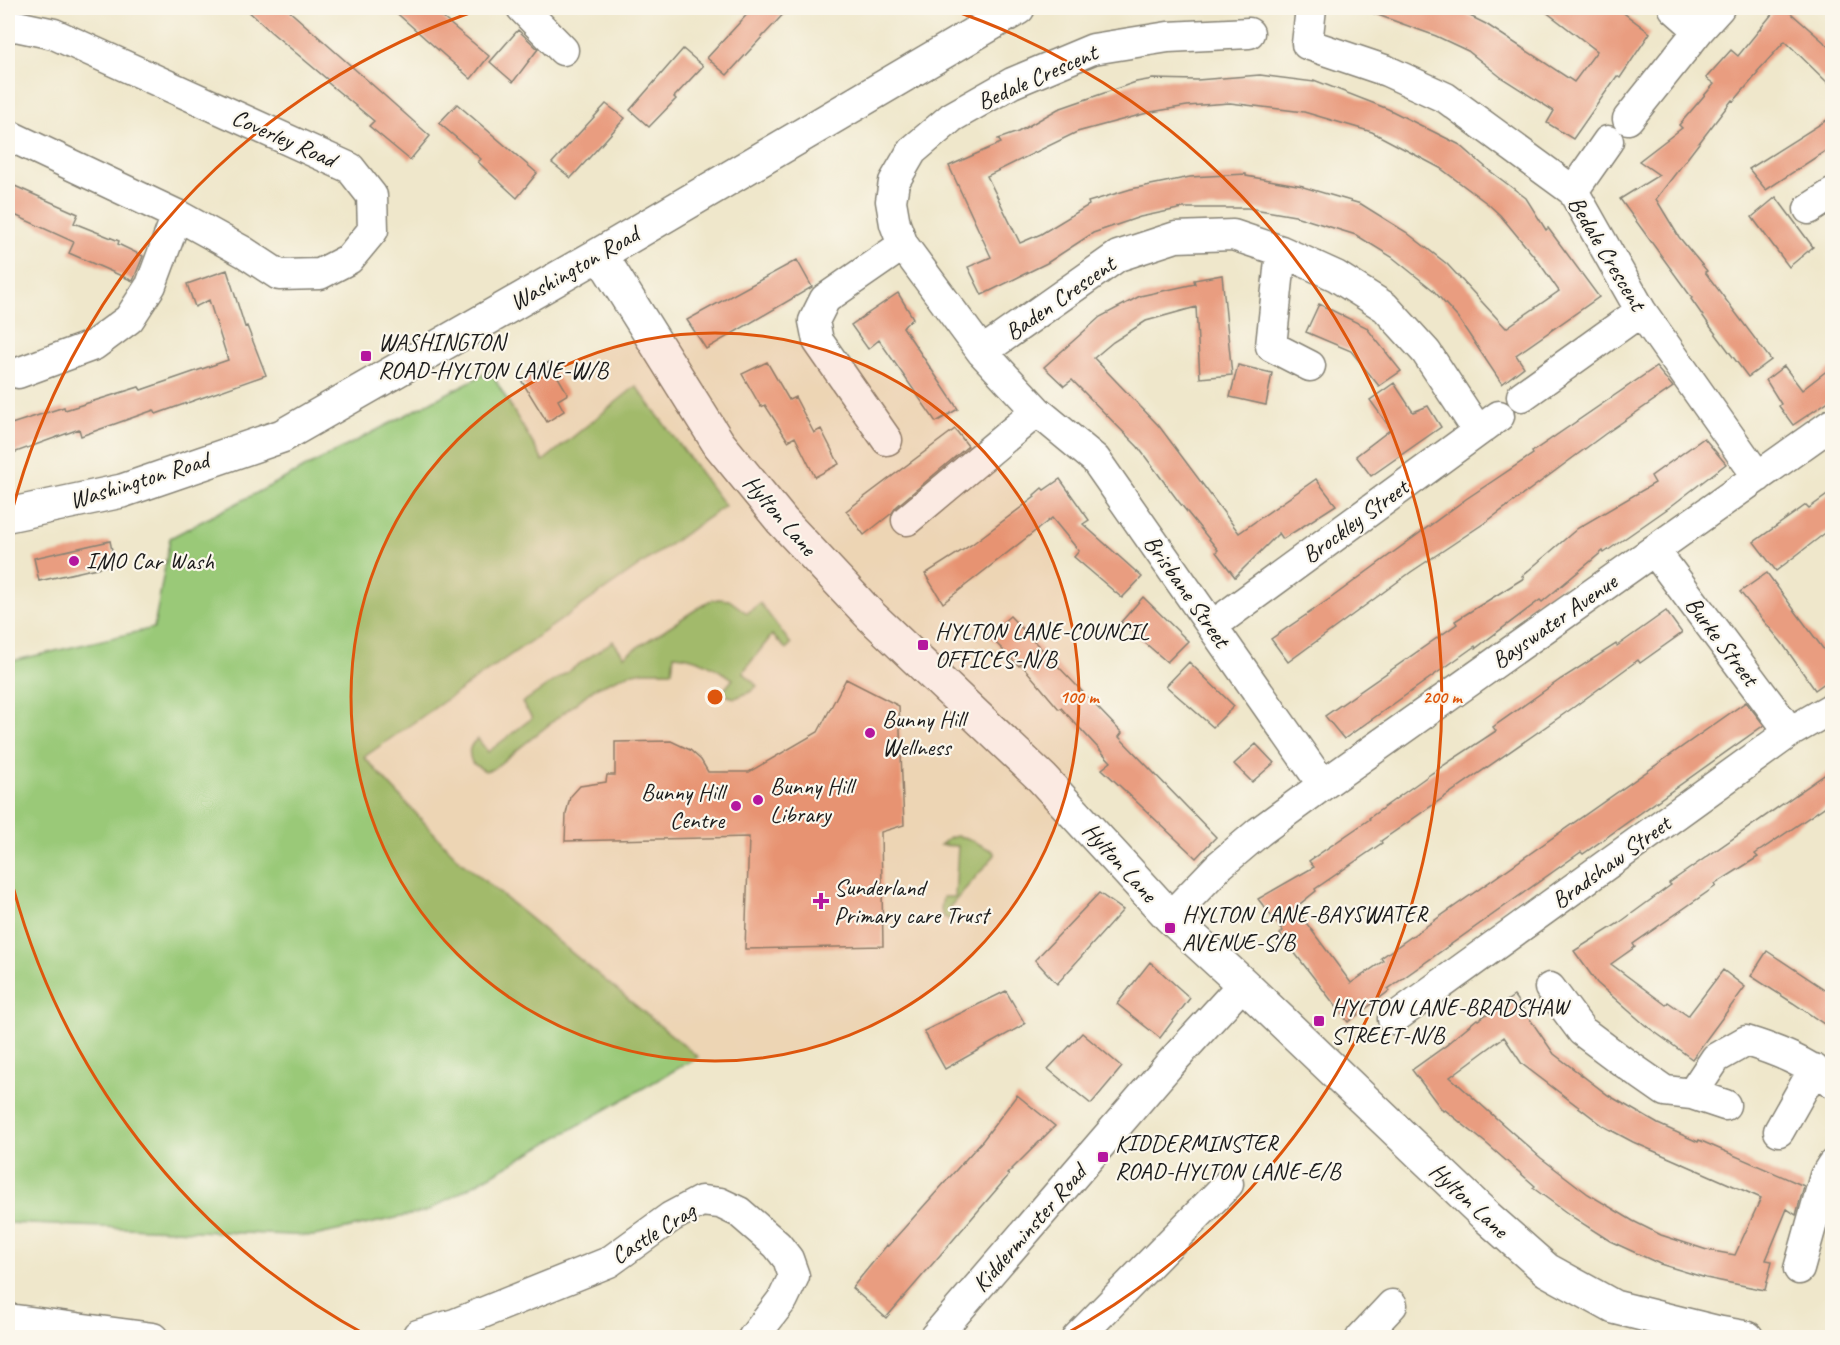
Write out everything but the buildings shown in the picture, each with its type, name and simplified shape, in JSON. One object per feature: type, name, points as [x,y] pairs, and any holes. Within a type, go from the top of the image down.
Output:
[{"type":"street","points":[[522,8],[563,50]]},
{"type":"street","name":"Washington Road","points":[[8,515],[122,491],[282,436],[600,254],[1018,8]]},
{"type":"street","name":"Bedale Crescent","points":[[1311,8],[1307,44],[1387,71],[1446,98],[1573,191],[1641,311],[1758,477]]},
{"type":"street","points":[[1674,8],[1699,30]]},
{"type":"street","points":[[1628,119],[1719,8]]},
{"type":"street","name":"Coverley Road","points":[[8,27],[16,26],[54,34],[350,168],[372,196],[373,230],[349,259],[320,273],[279,275],[177,215],[8,135]]},
{"type":"street","name":"Bedale Crescent","points":[[912,151],[962,111],[1012,83],[1093,49],[1168,37],[1249,33]]},
{"type":"street","points":[[1573,191],[1608,141]]},
{"type":"street","name":"Brisbane Street","points":[[912,151],[894,182],[891,201],[895,225],[903,245],[982,352],[1037,411],[1095,459],[1323,784]]},
{"type":"street","points":[[18,373],[94,345],[129,319],[151,285],[177,215]]},
{"type":"street","name":"Baden Crescent","points":[[982,352],[1118,256],[1176,237],[1233,236],[1281,251],[1336,276],[1385,307],[1488,424]]},
{"type":"street","points":[[887,440],[818,341],[814,321],[825,299],[903,245]]},
{"type":"street","points":[[1281,251],[1270,346],[1310,366]]},
{"type":"street","name":"Hylton Lane","points":[[600,254],[720,444],[782,521],[865,610],[1042,778],[1170,917],[1487,1218],[1547,1270],[1614,1307],[1747,1338]]},
{"type":"street","points":[[1522,396],[1641,311]]},
{"type":"street","points":[[907,520],[1037,411]]},
{"type":"street","name":"Brockley Street","points":[[1212,626],[1488,424]]},
{"type":"street","name":"Bayswater Avenue","points":[[1170,917],[1220,865],[1259,832],[1323,784],[1833,424]]},
{"type":"street","name":"Burke Street","points":[[1654,550],[1790,732]]},
{"type":"street","name":"Bradshaw Street","points":[[1393,1019],[1511,949],[1790,732],[1833,708]]},
{"type":"street","name":"Kidderminster Road","points":[[947,1333],[1169,1065],[1243,984]]},
{"type":"street","points":[[1550,988],[1582,1031],[1665,1091],[1692,1094],[1725,1106]]},
{"type":"street","points":[[1692,1094],[1716,1058],[1746,1041],[1775,1050],[1823,1076],[1779,1131]]},
{"type":"street","points":[[1800,1269],[1825,1176],[1833,1165]]},
{"type":"street","points":[[1077,1338],[1228,1184]]},
{"type":"street","name":"Castle Crag","points":[[415,1337],[455,1324],[609,1262],[671,1217],[701,1201],[720,1203],[739,1212],[777,1245],[788,1259],[794,1276],[783,1299],[753,1338]]},
{"type":"street","points":[[1361,1338],[1392,1305]]},
{"type":"street","points":[[13,1326],[153,1338]]},
{"type":"green space","points":[[490,371],[543,461],[636,386],[725,506],[364,757],[457,858],[698,1057],[428,1211],[314,1236],[8,1223],[8,662],[154,628],[170,538]]},
{"type":"green space","points":[[729,600],[747,613],[760,603],[791,644],[786,649],[772,635],[743,672],[757,686],[750,692],[735,698],[728,696],[723,691],[733,679],[698,660],[674,655],[672,671],[644,671],[628,674],[595,688],[493,769],[485,771],[472,763],[470,750],[475,741],[478,739],[488,752],[532,718],[522,703],[613,641],[624,656],[709,601]]},
{"type":"green space","points":[[957,836],[967,838],[993,851],[995,855],[948,909],[956,918],[950,919],[942,915],[941,909],[943,897],[955,897],[958,846],[940,845],[949,838]]},
{"type":"place","name":"WASHINGTON ROAD-HYLTON LANE-W/B","points":[[366,356]]},
{"type":"place","name":"IMO Car Wash","points":[[74,561]]},
{"type":"place","name":"HYLTON LANE-COUNCIL OFFICES-N/B","points":[[923,645]]},
{"type":"place","name":"Bunny Hill Wellness","points":[[870,733]]},
{"type":"place","name":"Bunny Hill Library","points":[[758,800]]},
{"type":"place","name":"Bunny Hill Centre","points":[[736,806]]},
{"type":"place","name":"Sunderland Primary care Trust","points":[[821,901]]},
{"type":"place","name":"HYLTON LANE-BAYSWATER AVENUE-S/B","points":[[1170,928]]},
{"type":"place","name":"HYLTON LANE-BRADSHAW STREET-N/B","points":[[1319,1021]]},
{"type":"place","name":"KIDDERMINSTER ROAD-HYLTON LANE-E/B","points":[[1103,1157]]}]
